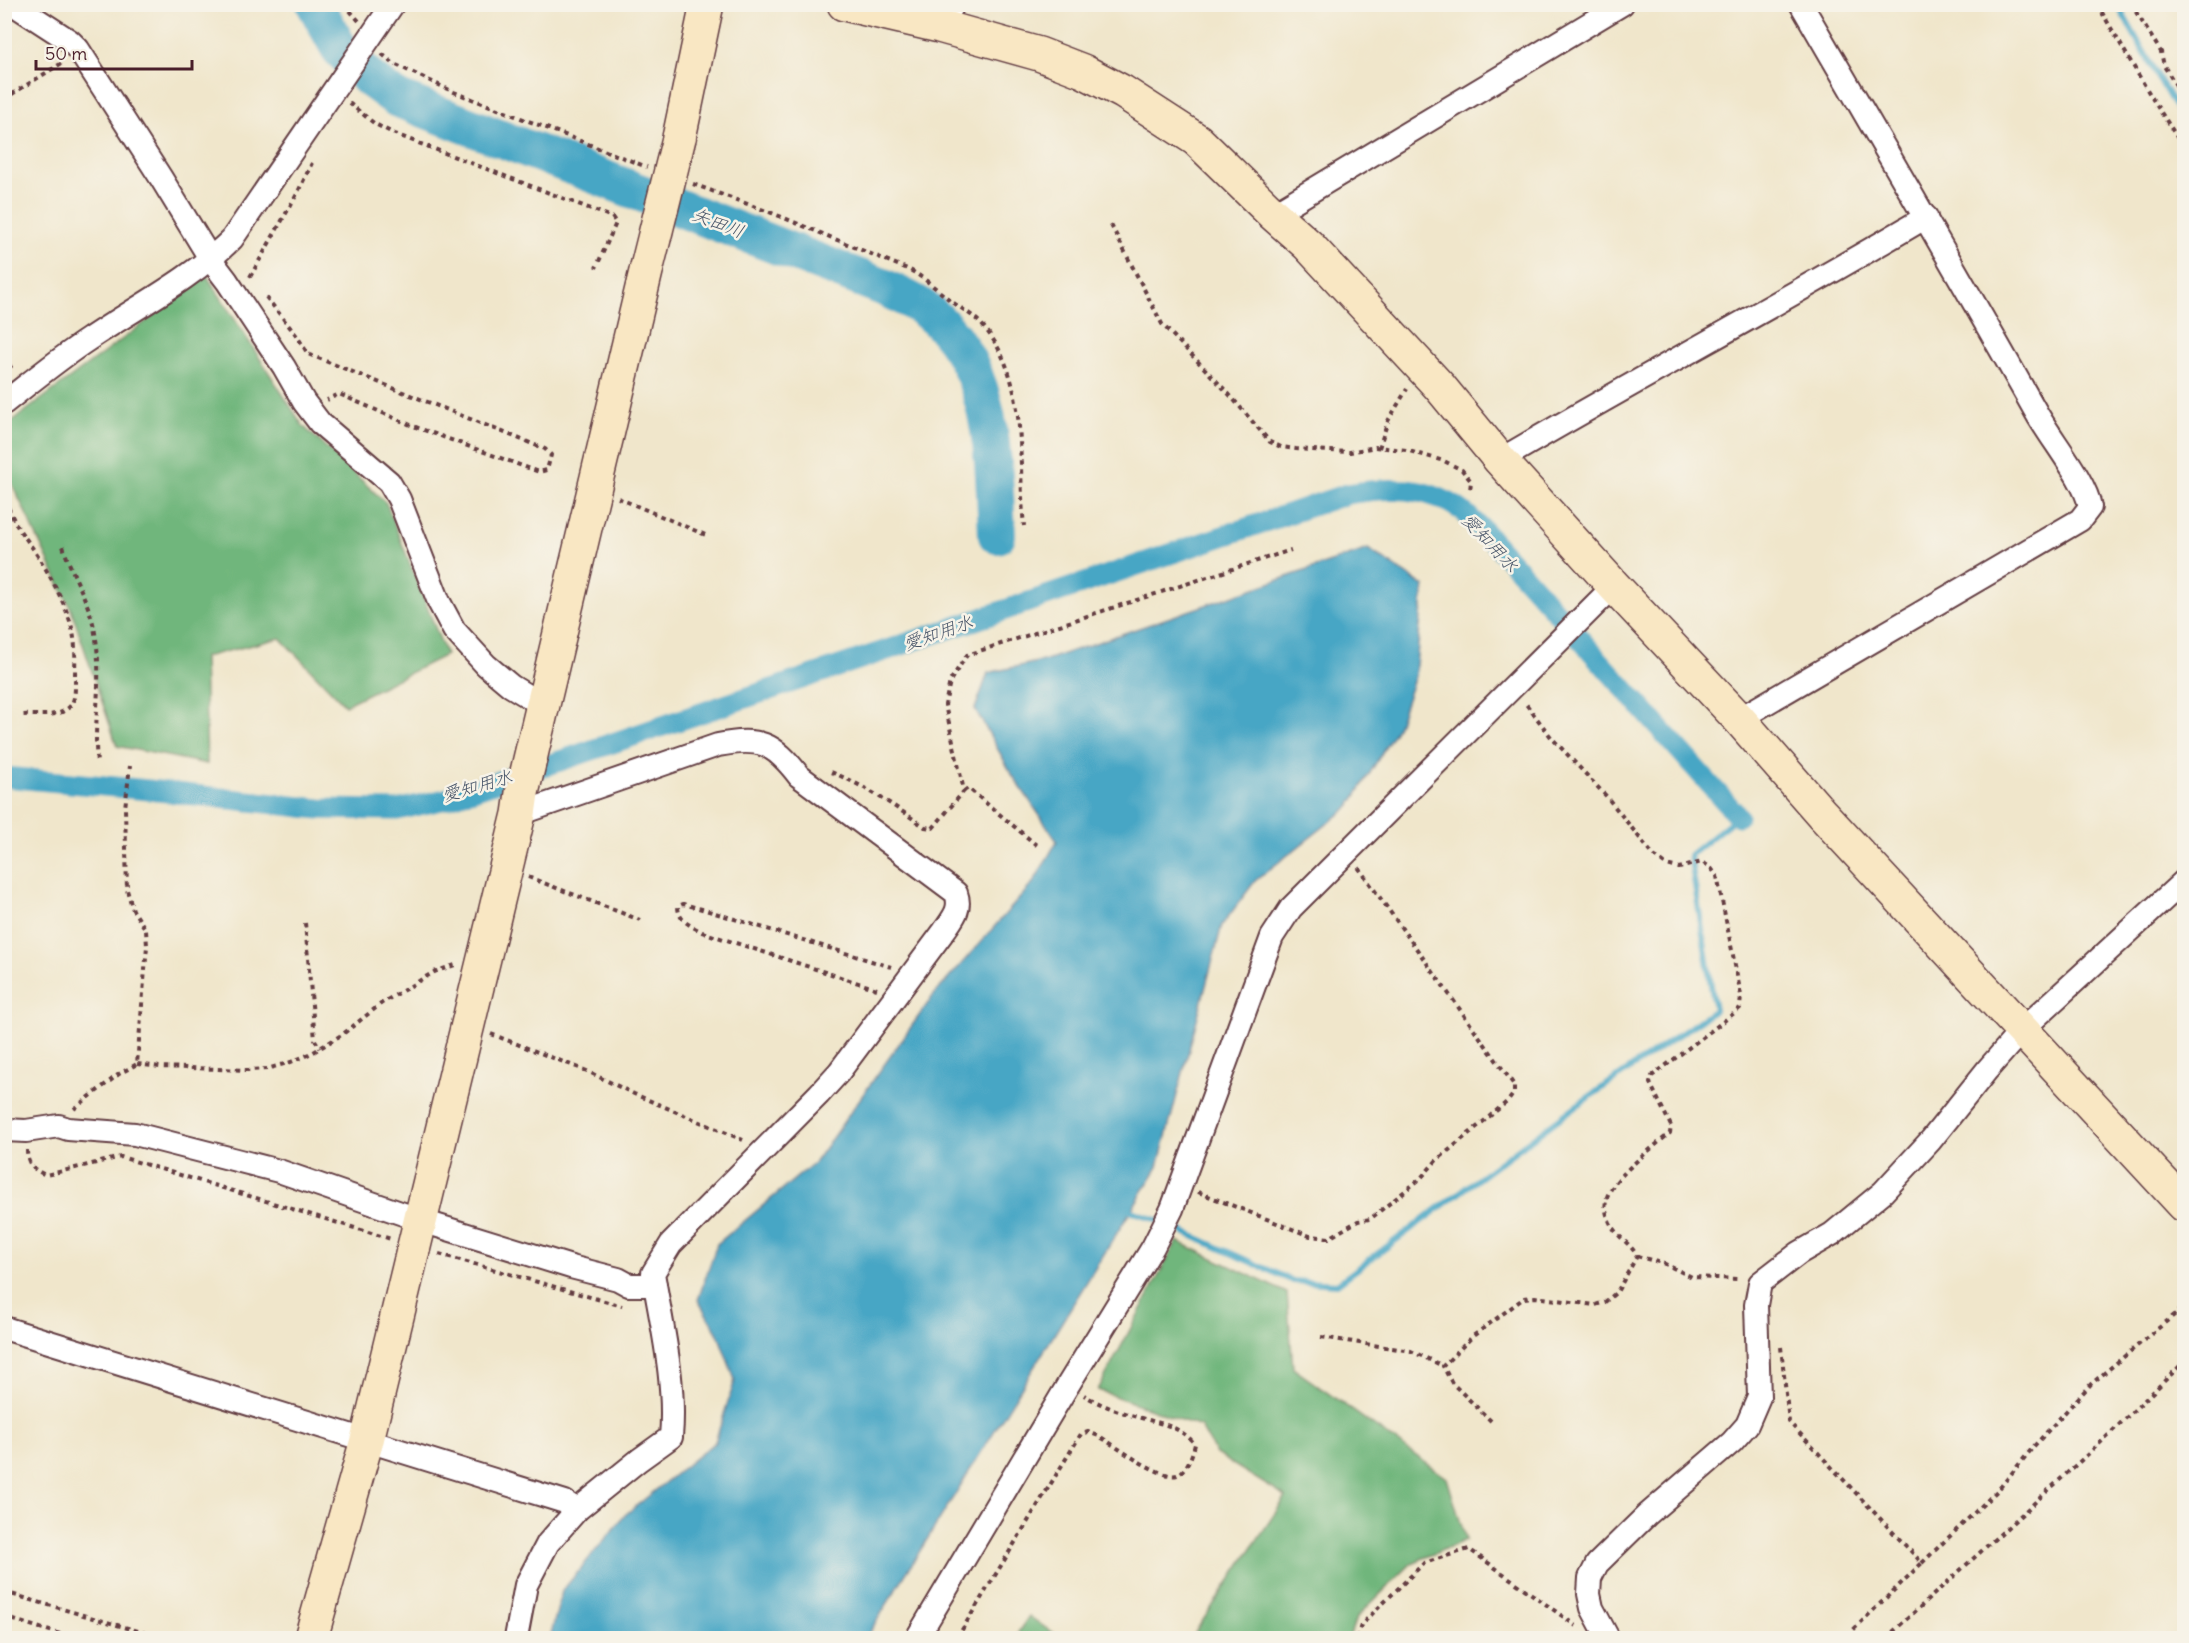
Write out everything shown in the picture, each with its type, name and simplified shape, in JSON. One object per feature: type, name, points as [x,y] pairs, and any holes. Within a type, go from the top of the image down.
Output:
[{"type":"street","points":[[13,4],[70,41],[80,52],[211,260],[231,286],[311,411],[320,423],[388,482],[399,499],[439,602],[454,630],[486,664],[511,686],[544,706]]},
{"type":"street","points":[[4,404],[87,340],[211,260],[232,239],[393,4]]},
{"type":"street","points":[[311,1638],[367,1440],[418,1233],[506,868],[646,267],[679,138],[707,4]]},
{"type":"street","points":[[844,4],[946,15],[1083,71],[1122,92],[1197,140],[1273,214],[1308,244],[1424,370],[1500,460],[1614,586],[1739,719],[1822,814],[2184,1205]]},
{"type":"street","points":[[1273,214],[1622,4]]},
{"type":"street","points":[[1739,719],[2080,520],[2090,507],[2083,486],[2043,426],[1926,217],[1801,4]]},
{"type":"street","points":[[1500,460],[1698,346],[1849,263],[1926,217]]},
{"type":"street","points":[[916,1638],[1153,1247],[1172,1209],[1272,938],[1291,908],[1614,586]]},
{"type":"street","points":[[516,1638],[526,1585],[548,1543],[577,1510],[671,1437],[674,1412],[653,1273],[671,1244],[839,1072],[959,910],[956,893],[799,776],[784,755],[762,744],[744,740],[718,745],[521,803]]},
{"type":"street","points":[[1604,1632],[1592,1608],[1589,1594],[1590,1578],[1597,1564],[1647,1515],[1732,1442],[1747,1425],[1759,1397],[1756,1305],[1760,1283],[1800,1253],[1832,1234],[1883,1192],[1932,1140],[1987,1070],[2023,1029],[2184,881]]},
{"type":"street","points":[[15,1130],[59,1126],[68,1129],[135,1134],[279,1171],[341,1194],[418,1233],[571,1267],[618,1280],[657,1296]]},
{"type":"street","points":[[4,1328],[565,1502],[577,1510]]},
{"type":"path","points":[[2097,4],[2184,148]]},
{"type":"path","points":[[2131,4],[2161,52],[2164,66],[2184,98]]},
{"type":"path","points":[[368,41],[384,57],[413,74],[656,170]]},
{"type":"path","points":[[4,99],[80,52]]},
{"type":"path","points":[[342,101],[375,124],[395,134],[612,218],[616,223],[596,268]]},
{"type":"path","points":[[254,283],[249,279],[297,194],[320,147],[321,140],[308,129]]},
{"type":"path","points":[[688,182],[772,213],[910,270],[930,282],[983,326],[998,347],[1014,392],[1021,441],[1020,494],[1024,526]]},
{"type":"path","points":[[1111,225],[1162,324],[1228,393],[1270,442],[1281,447],[1350,452],[1380,447],[1406,450],[1444,460],[1462,471],[1471,481],[1470,490]]},
{"type":"path","points":[[264,295],[297,336],[308,354],[546,449],[550,455],[547,470],[539,472],[413,426],[339,394],[325,400],[311,411]]},
{"type":"path","points":[[1380,447],[1388,421],[1405,392],[1424,370]]},
{"type":"path","points":[[595,487],[708,536]]},
{"type":"path","points":[[4,499],[22,534],[31,543],[45,567],[65,609],[74,639],[75,692],[73,702],[67,709],[57,714],[22,715]]},
{"type":"path","points":[[63,546],[89,608],[98,651],[96,763]]},
{"type":"path","points":[[964,790],[945,705],[950,681],[967,655],[1291,550]]},
{"type":"path","points":[[1513,686],[1551,737],[1607,797],[1654,856],[1666,865],[1679,868],[1702,862],[1717,876],[1722,897],[1741,995],[1740,1008],[1652,1076],[1650,1083],[1671,1126],[1670,1133],[1633,1165],[1611,1188],[1606,1200],[1606,1211],[1613,1229],[1633,1247],[1637,1256]]},
{"type":"path","points":[[130,766],[125,808],[127,890],[133,910],[146,930],[147,946],[137,1064]]},
{"type":"path","points":[[821,768],[858,783],[881,796],[925,827],[933,828],[968,788],[1040,848]]},
{"type":"path","points":[[1182,1183],[1199,1193],[1310,1236],[1329,1239],[1358,1221],[1370,1219],[1420,1179],[1436,1161],[1508,1101],[1514,1093],[1514,1085],[1347,852]]},
{"type":"path","points":[[506,868],[640,920]]},
{"type":"path","points":[[896,995],[702,932],[682,920],[678,913],[678,906],[683,904],[702,909],[912,974]]},
{"type":"path","points":[[305,923],[315,1040],[320,1048]]},
{"type":"path","points":[[59,1126],[65,1116],[89,1096],[137,1064],[182,1068],[267,1069],[291,1062],[320,1048],[343,1034],[382,1003],[434,972],[458,964],[482,964]]},
{"type":"path","points":[[468,1024],[587,1071],[634,1094],[729,1133],[764,1151]]},
{"type":"path","points":[[15,1130],[29,1164],[36,1171],[46,1175],[121,1157],[418,1233],[616,1306],[657,1296]]},
{"type":"path","points":[[1637,1256],[1665,1264],[1692,1277],[1743,1279],[1760,1283]]},
{"type":"path","points":[[1443,1366],[1473,1336],[1524,1298],[1535,1297],[1595,1305],[1605,1302],[1617,1292],[1637,1256]]},
{"type":"path","points":[[1851,1638],[1852,1632],[1998,1490],[2035,1445],[2091,1384],[2184,1307]]},
{"type":"path","points":[[1322,1337],[1411,1351],[1426,1356],[1443,1366],[1452,1383],[1491,1421]]},
{"type":"path","points":[[1780,1339],[1789,1422],[1922,1563]]},
{"type":"path","points":[[1886,1638],[2099,1444],[2184,1362]]},
{"type":"path","points":[[957,1638],[1081,1434],[1088,1432],[1099,1436],[1161,1474],[1175,1476],[1181,1472],[1193,1455],[1195,1444],[1189,1437],[1166,1423],[1140,1418],[1090,1399],[1068,1385]]},
{"type":"path","points":[[1357,1638],[1361,1625],[1424,1563],[1469,1549],[1585,1632],[1604,1632]]},
{"type":"path","points":[[4,1592],[162,1638]]},
{"type":"path","points":[[4,1617],[73,1638]]},
{"type":"green space","points":[[207,276],[303,426],[386,503],[446,655],[345,705],[280,638],[204,657],[207,764],[117,746],[71,609],[5,469],[4,427]]},
{"type":"green space","points":[[1177,1241],[1287,1293],[1293,1368],[1447,1478],[1466,1540],[1412,1563],[1356,1618],[1349,1638],[1191,1638],[1286,1497],[1216,1454],[1201,1427],[1098,1390]]},
{"type":"green space","points":[[1029,1616],[1060,1638],[1014,1638]]},
{"type":"water","points":[[1368,549],[1424,586],[1415,676],[1397,728],[1350,806],[1255,881],[1222,925],[1158,1167],[866,1638],[550,1638],[562,1591],[625,1515],[715,1442],[735,1380],[718,1334],[698,1300],[717,1244],[815,1162],[933,996],[1033,883],[1057,841],[1013,776],[975,709],[988,673],[1046,660]]},
{"type":"waterway","name":"矢田川","points":[[315,4],[339,48],[370,79],[396,98],[883,287],[927,311],[949,333],[966,358],[978,385],[991,444],[997,535]]},
{"type":"waterway","points":[[2117,4],[2184,123]]},
{"type":"waterway","name":"愛知用水","points":[[4,777],[320,809],[397,810],[446,799],[1347,494],[1392,489],[1434,496],[1464,512],[1482,529],[1738,816]]},
{"type":"waterway","points":[[1123,1208],[1157,1220],[1293,1281],[1337,1284],[1576,1106],[1715,1010],[1690,855],[1738,816]]}]
